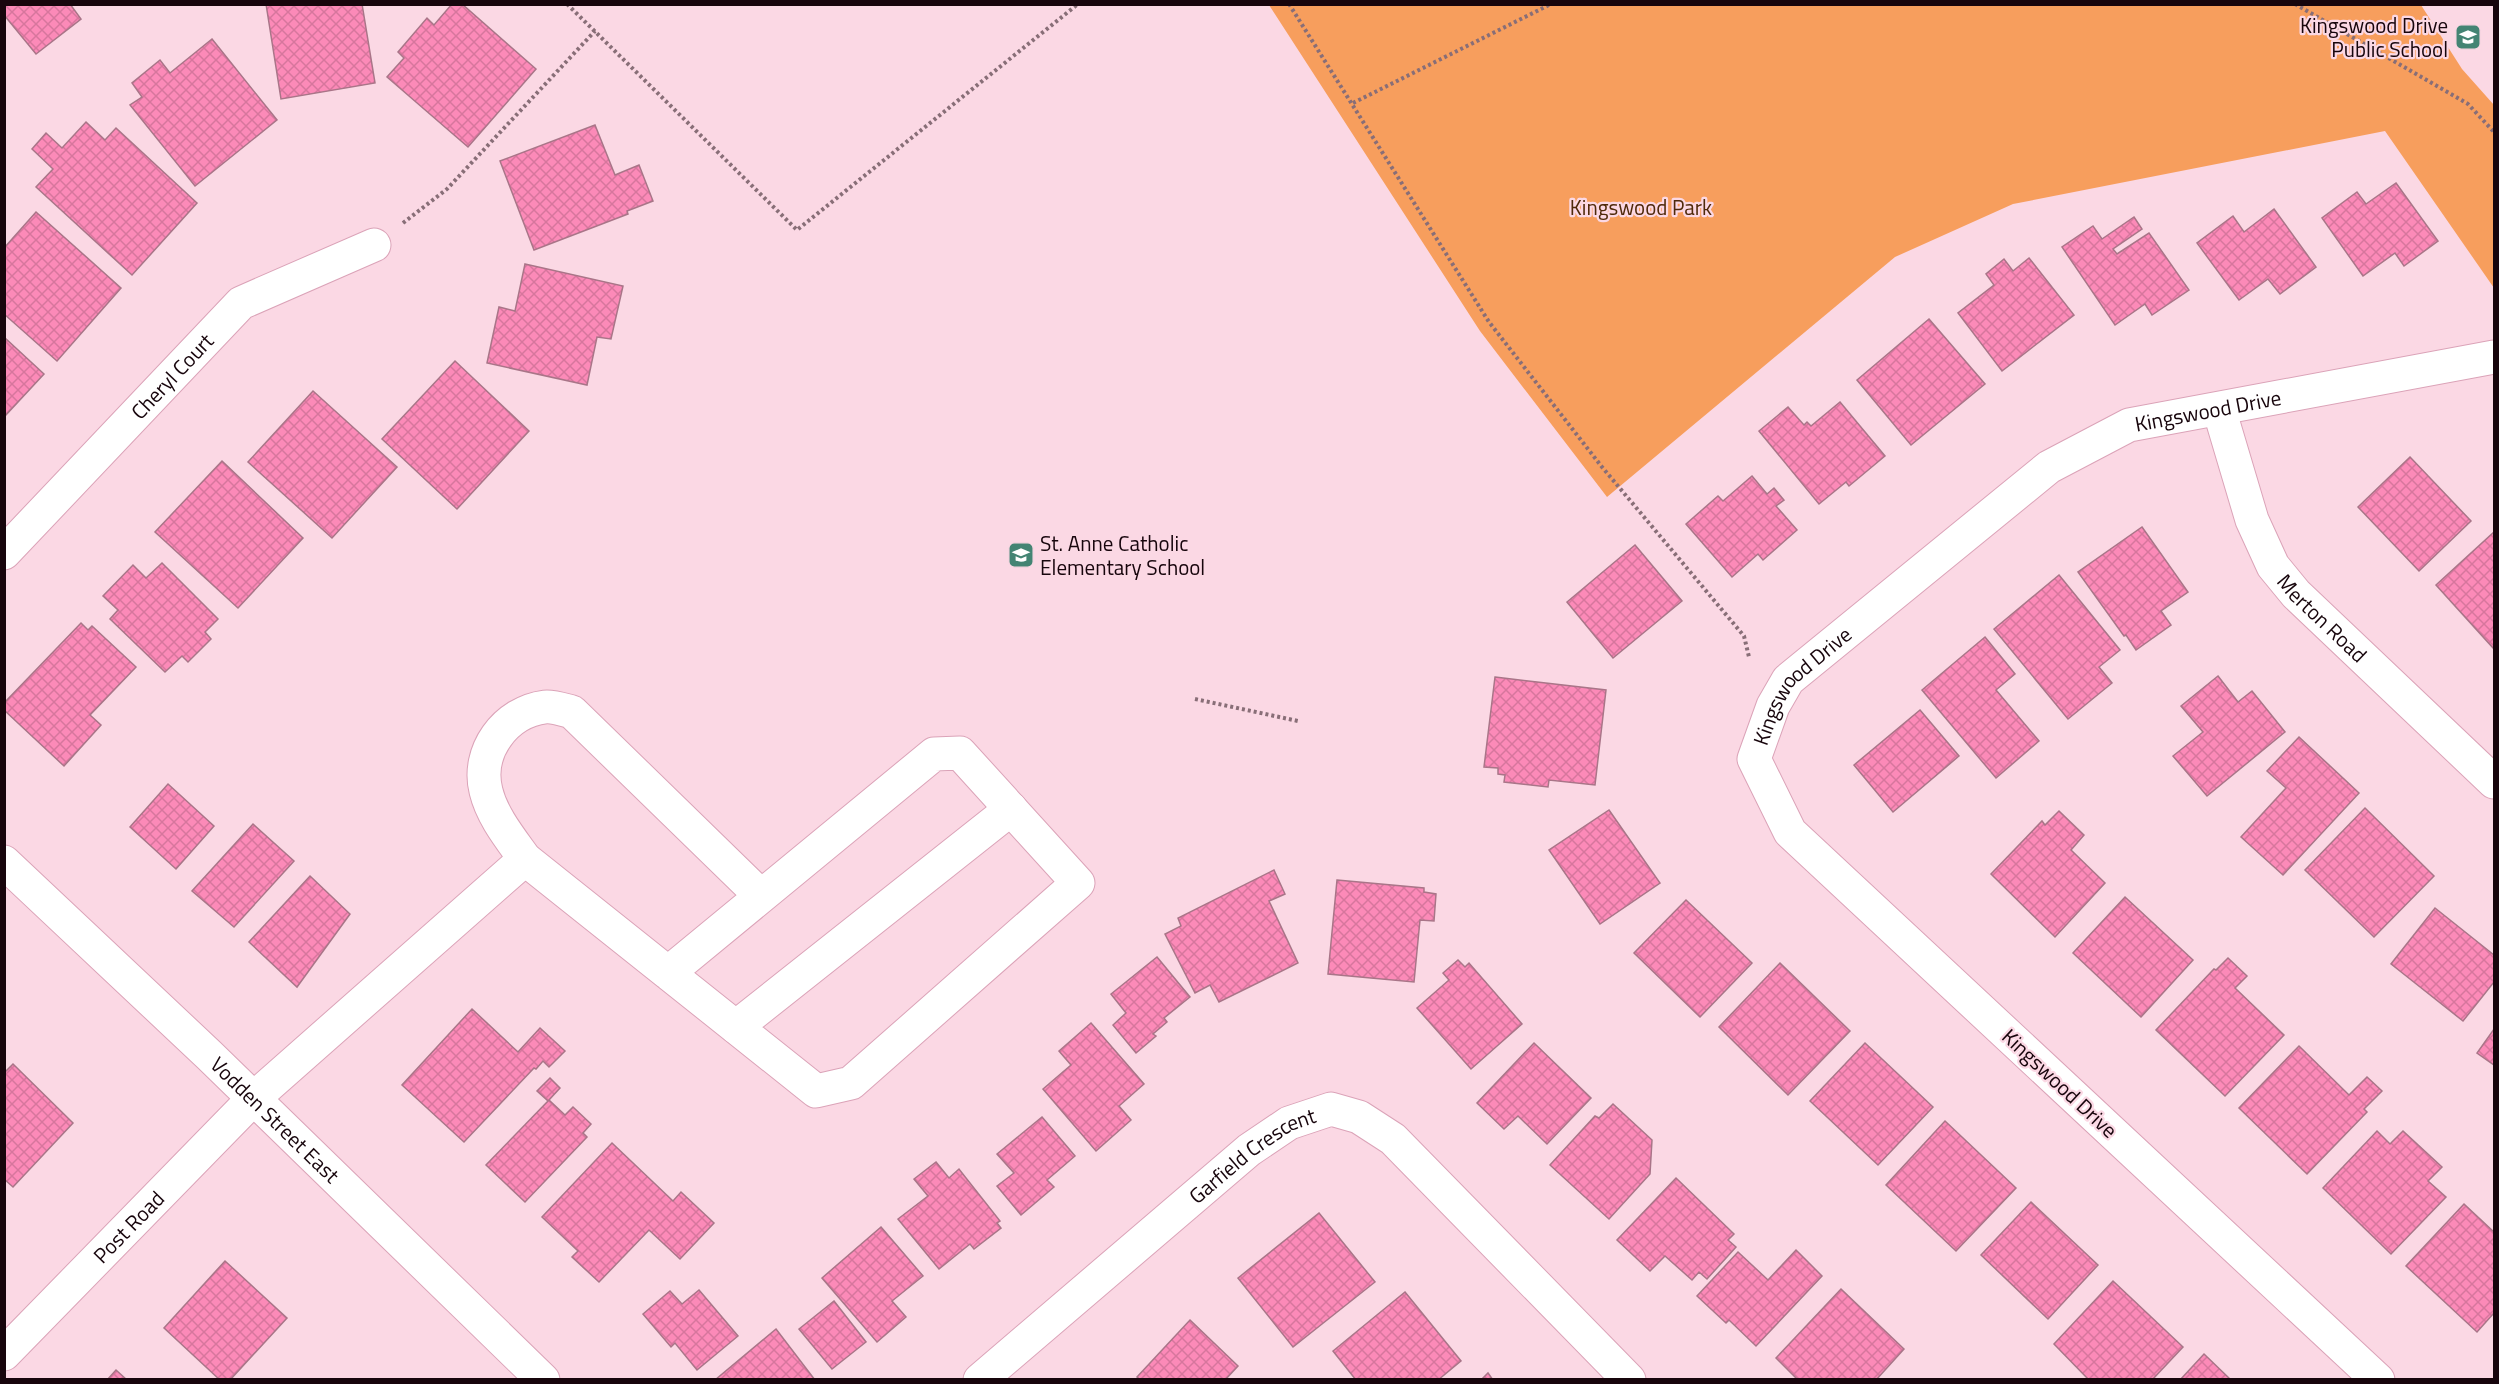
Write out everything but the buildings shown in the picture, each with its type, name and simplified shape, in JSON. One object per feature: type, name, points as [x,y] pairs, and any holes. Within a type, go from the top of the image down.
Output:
[{"type":"street","name":"Cheryl Court","points":[[4,553],[241,303],[374,245]]},
{"type":"street","name":"Kingswood Drive","points":[[2378,1380],[1790,832],[1754,759],[1773,706],[1788,680],[2049,467],[2130,425],[2494,357]]},
{"type":"street","name":"Merton Road","points":[[2219,409],[2252,520],[2273,566],[2295,594],[2494,782]]},
{"type":"street","points":[[668,973],[761,897],[934,754],[960,753],[1078,883],[851,1083],[816,1091],[525,859],[502,828],[486,791],[484,762],[497,733],[520,715],[546,706],[572,712],[761,897]]},
{"type":"street","points":[[736,1027],[1011,808]]},
{"type":"street","name":"Post Road","points":[[4,1354],[254,1098],[525,859]]},
{"type":"street","name":"Vodden Street East","points":[[4,862],[254,1098],[543,1380]]},
{"type":"street","name":"Garfield Crescent","points":[[980,1380],[1249,1150],[1289,1123],[1331,1108],[1359,1117],[1393,1139],[1629,1380]]},
{"type":"path","points":[[567,4],[797,230],[1077,4]]},
{"type":"path","points":[[1290,4],[1489,322],[1602,467],[1744,636],[1749,657]]},
{"type":"path","points":[[1353,103],[1551,4]]},
{"type":"path","points":[[2295,4],[2468,104],[2494,132]]},
{"type":"path","points":[[374,245],[447,189],[595,31]]},
{"type":"path","points":[[1195,699],[1298,721]]},
{"type":"green space","name":"Kingswood Park","points":[[1269,5],[2421,5],[2462,69],[2494,105],[2494,288],[2385,131],[2013,204],[1895,257],[1607,497],[1480,331]]},
{"type":"place","name":"Kingswood Drive Public School","points":[[2468,37]]},
{"type":"place","name":"St. Anne Catholic Elementary School","points":[[1021,555]]}]
